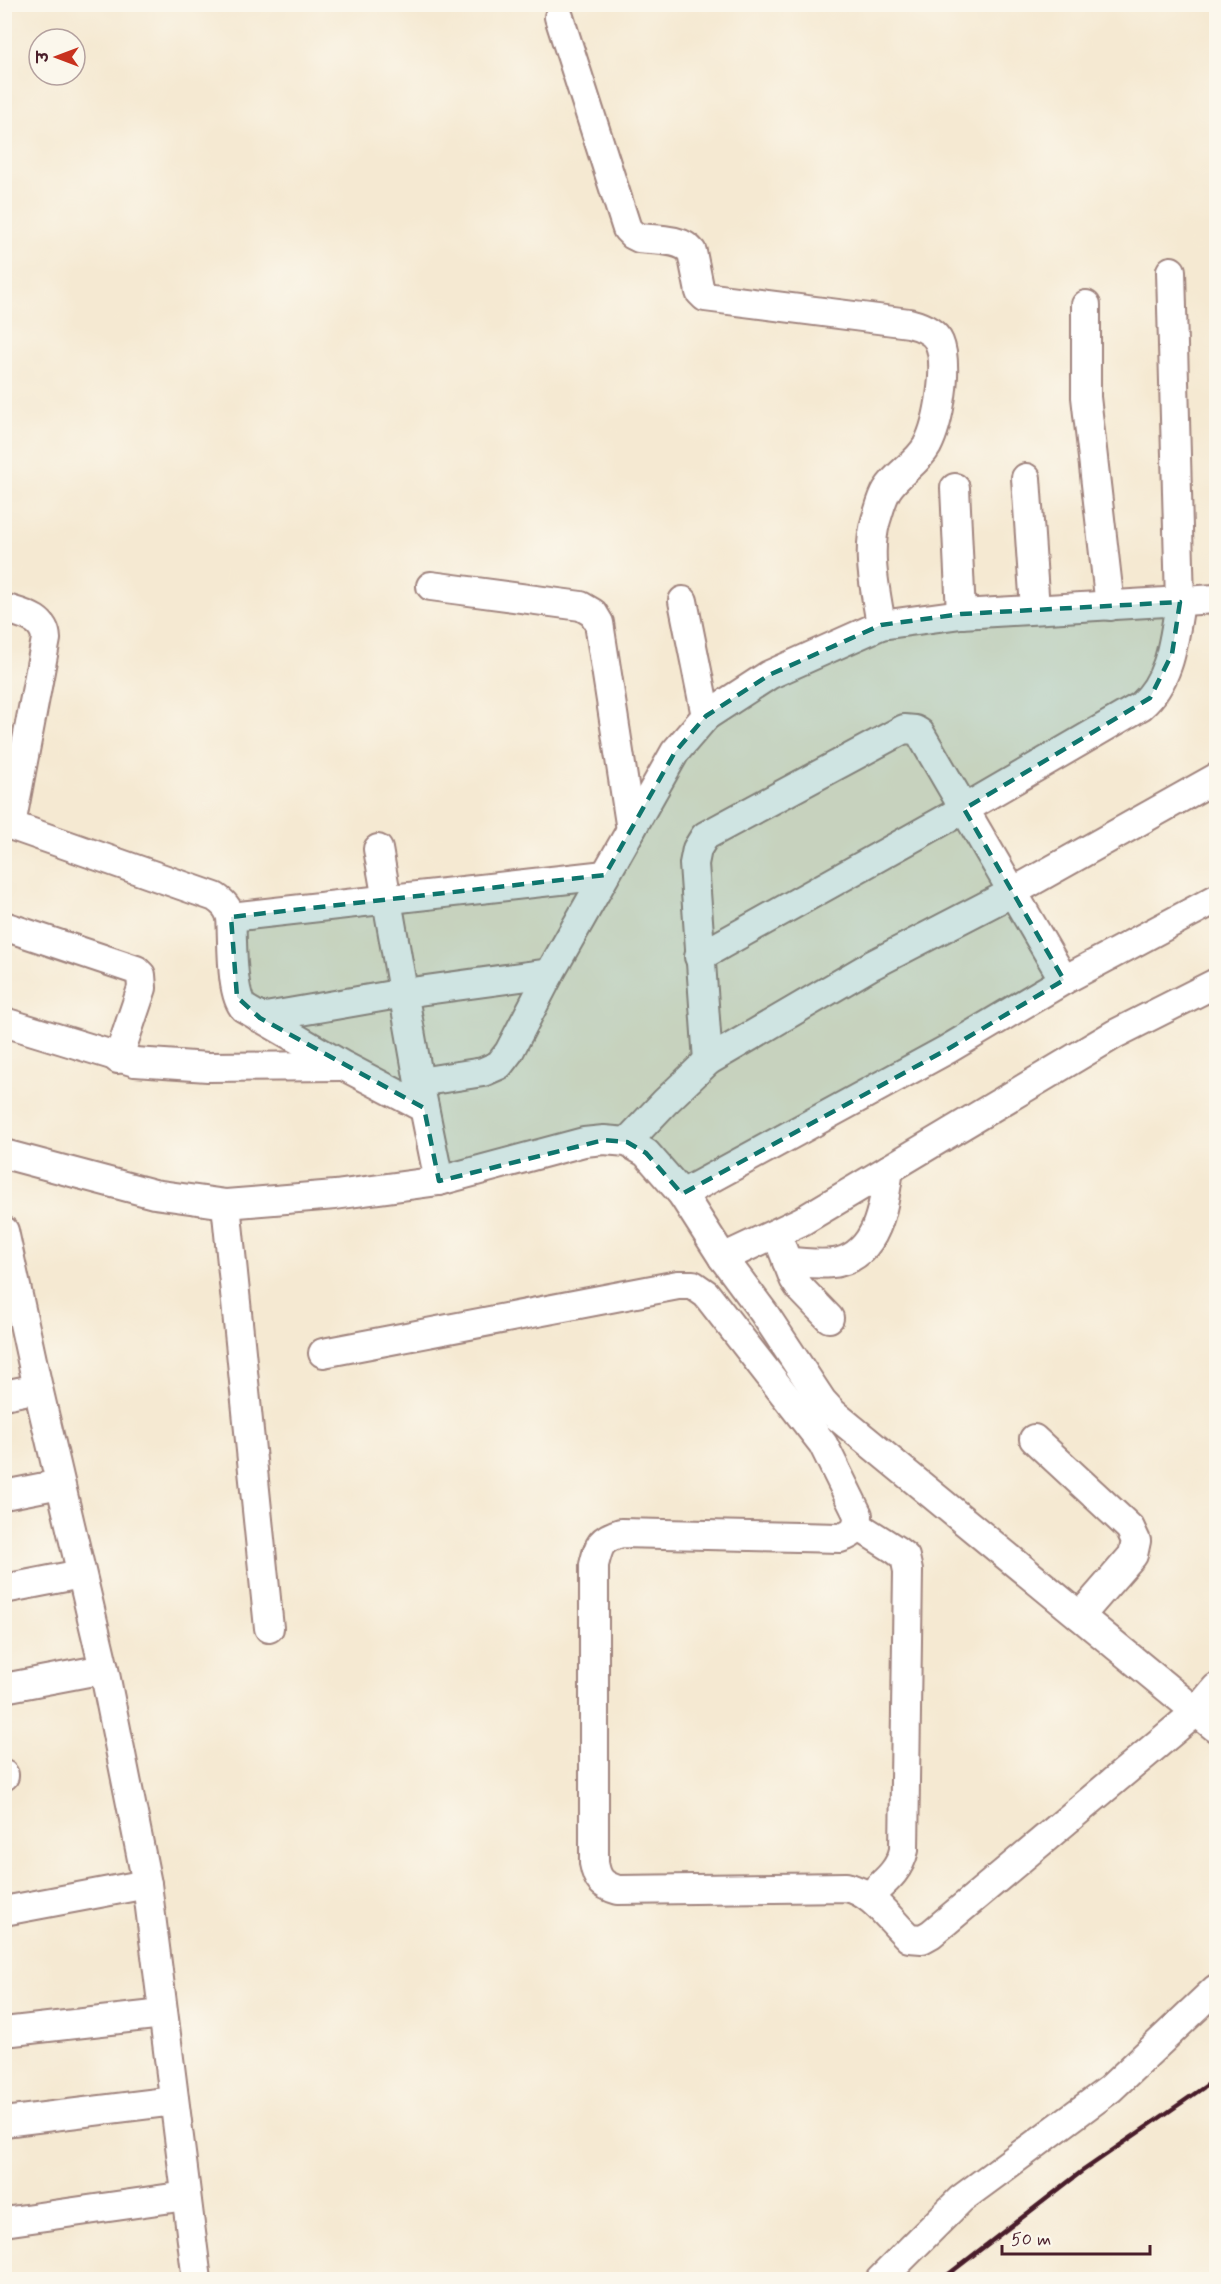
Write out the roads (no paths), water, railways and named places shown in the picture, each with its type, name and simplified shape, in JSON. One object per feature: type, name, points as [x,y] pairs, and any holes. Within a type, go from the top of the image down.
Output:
[{"type":"street","points":[[559,16],[627,229],[639,238],[681,243],[688,247],[692,252],[700,292],[705,297],[909,323],[921,326],[939,341],[943,374],[937,413],[928,444],[918,459],[887,490],[876,522],[872,558],[881,625]]},
{"type":"street","points":[[699,957],[964,809],[1141,706],[1159,687],[1172,654],[1180,602],[1171,271]]},
{"type":"street","points":[[1086,305],[1086,397],[1110,606]]},
{"type":"street","points":[[1026,478],[1035,609]]},
{"type":"street","points":[[955,488],[962,614]]},
{"type":"street","points":[[431,586],[581,606],[592,613],[599,623],[631,830]]},
{"type":"street","points":[[4,608],[31,617],[42,624],[46,632],[8,824],[215,897],[228,908],[231,917],[237,997],[244,1008],[344,1066],[421,1095],[499,1065],[509,1053],[550,973],[675,752],[706,716],[769,675],[881,625],[962,614],[1216,599]]},
{"type":"street","points":[[683,601],[706,716]]},
{"type":"street","points":[[708,1061],[694,864],[697,849],[705,836],[904,729],[920,733],[1011,893],[1064,980]]},
{"type":"street","points":[[627,1142],[672,1094],[708,1061],[872,965],[1011,893],[1216,778]]},
{"type":"street","points":[[378,849],[421,1095],[436,1165]]},
{"type":"street","points":[[231,917],[605,875]]},
{"type":"street","points":[[682,1194],[948,1049],[1064,980],[1216,898]]},
{"type":"street","points":[[4,926],[136,970],[141,975],[142,988],[118,1059]]},
{"type":"street","points":[[260,1018],[404,993],[550,973]]},
{"type":"street","points":[[723,1258],[777,1234],[1115,1034],[1216,983]]},
{"type":"street","points":[[4,1022],[118,1059],[135,1062],[208,1067],[344,1066]]},
{"type":"street","points":[[4,1154],[154,1194],[225,1204],[335,1195],[436,1165],[584,1142],[604,1140],[627,1142],[646,1154],[682,1194],[723,1258],[764,1313],[822,1401],[833,1413],[1206,1720]]},
{"type":"street","points":[[787,1262],[828,1263],[848,1258],[857,1252],[872,1234],[879,1220],[889,1169]]},
{"type":"street","points":[[225,1204],[269,1628]]},
{"type":"street","points":[[4,1231],[11,1296],[38,1388],[104,1669],[147,1884],[197,2280]]},
{"type":"street","points":[[777,1234],[800,1288],[830,1317]]},
{"type":"street","points":[[323,1353],[678,1286],[693,1286],[706,1294],[823,1444],[858,1515],[858,1526],[852,1534],[840,1538],[621,1533],[607,1537],[598,1547],[594,1565],[594,1863],[596,1877],[604,1886],[618,1890],[846,1887],[857,1889],[868,1897],[909,1938],[922,1939],[1206,1720],[1216,1688]]},
{"type":"street","points":[[4,1395],[38,1388]]},
{"type":"street","points":[[1034,1439],[1130,1528],[1136,1541],[1133,1555],[1080,1616]]},
{"type":"street","points":[[4,1495],[60,1484]]},
{"type":"street","points":[[858,1526],[904,1557],[908,1571],[904,1850],[901,1862],[894,1874],[868,1897]]},
{"type":"street","points":[[4,1589],[81,1574]]},
{"type":"street","points":[[4,1688],[104,1669]]},
{"type":"street","points":[[4,1911],[147,1884]]},
{"type":"street","points":[[880,2280],[955,2205],[1110,2089],[1216,1989]]},
{"type":"street","points":[[4,2032],[163,2014]]},
{"type":"street","points":[[4,2122],[174,2100]]},
{"type":"street","points":[[4,2222],[186,2196]]},
{"type":"railway","points":[[941,2280],[1081,2172],[1216,2079]]}]
